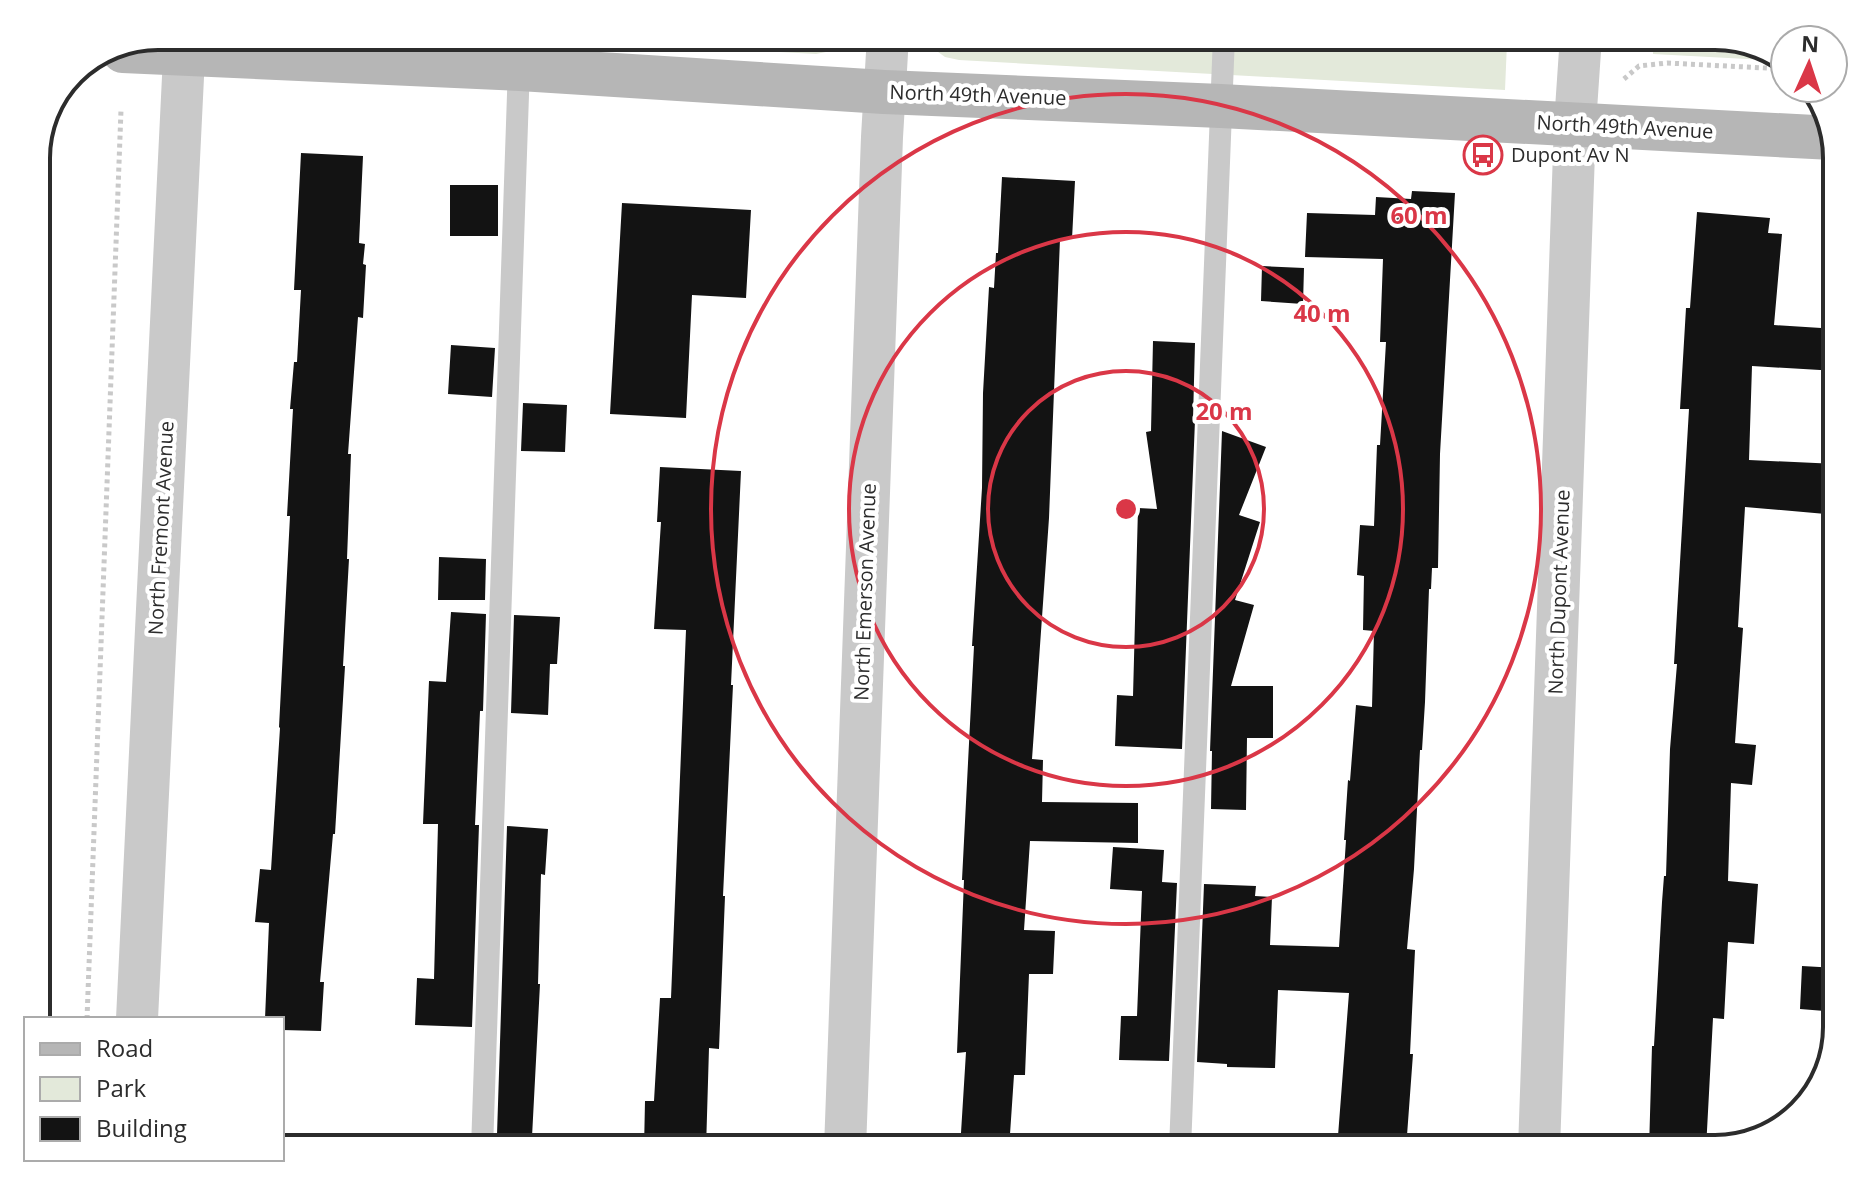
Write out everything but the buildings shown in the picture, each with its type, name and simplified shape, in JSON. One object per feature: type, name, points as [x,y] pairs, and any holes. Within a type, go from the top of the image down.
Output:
[{"type":"street","name":"North Fremont Avenue","points":[[137,1017],[185,50]]},
{"type":"street","name":"North 49th Avenue","points":[[394,50],[520,53],[884,92],[1821,137]]},
{"type":"street","name":"North Emerson Avenue","points":[[846,1135],[887,50]]},
{"type":"street","name":"North Dupont Avenue","points":[[1539,1135],[1580,50]]},
{"type":"lane","points":[[1181,1135],[1223,50]]},
{"type":"lane","points":[[482,1135],[520,53]]},
{"type":"path","points":[[1617,85],[1639,66],[1667,63],[1769,68]]},
{"type":"path","points":[[87,1017],[121,110]]},
{"type":"green space","points":[[743,50],[833,50],[816,54]]},
{"type":"green space","points":[[935,50],[1507,50],[1505,90],[945,57]]},
{"type":"green space","points":[[1653,50],[1729,51],[1759,60],[1653,54]]},
{"type":"place","name":"Dupont Av N","points":[[1483,155]]}]
